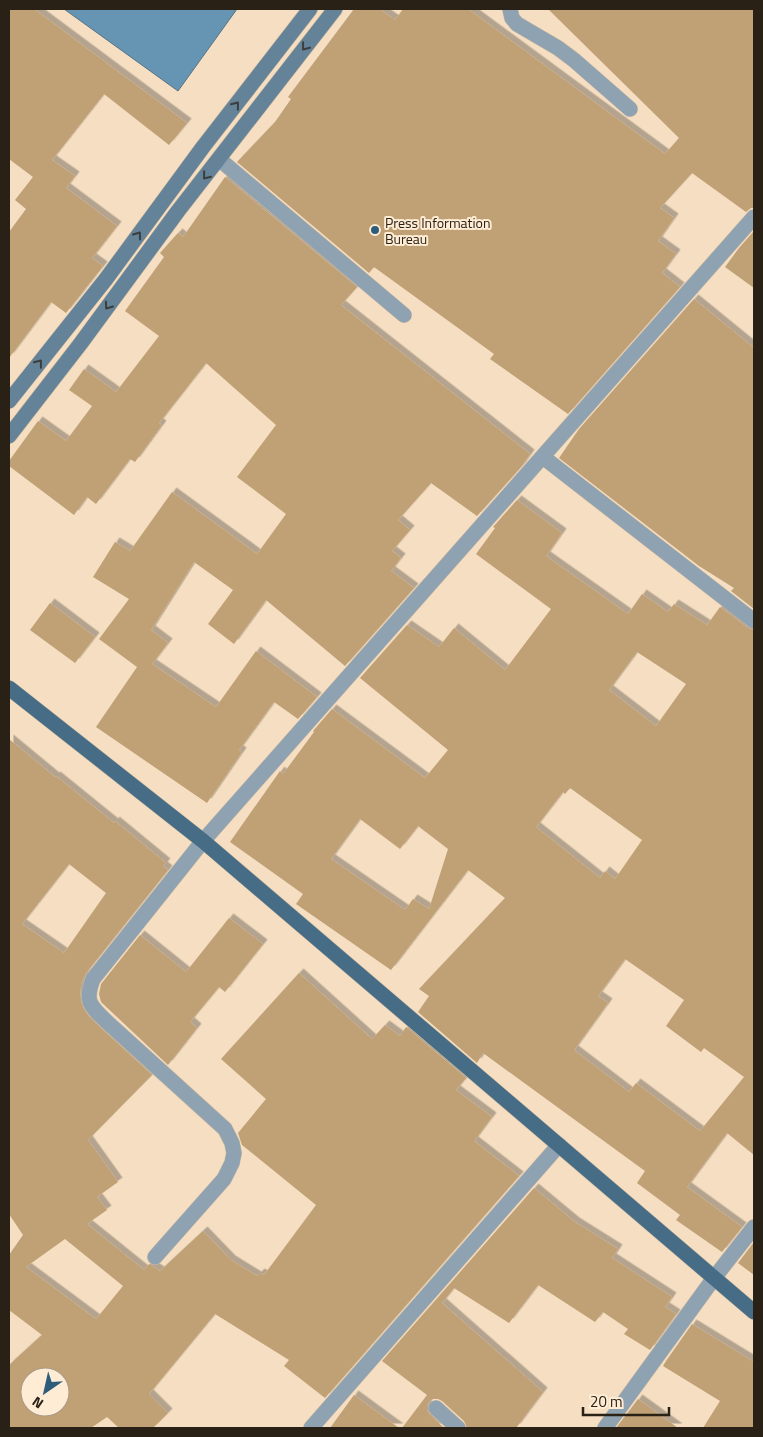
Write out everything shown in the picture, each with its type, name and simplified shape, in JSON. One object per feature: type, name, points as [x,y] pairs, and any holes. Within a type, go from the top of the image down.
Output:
[{"type":"main road","points":[[9,688],[203,841],[754,1312]]},
{"type":"street","points":[[9,402],[106,279],[203,147],[310,9]]},
{"type":"street","points":[[9,436],[81,343],[178,211],[335,9]]},
{"type":"street","points":[[510,9],[516,24],[566,54],[630,109]]},
{"type":"street","points":[[219,158],[404,315]]},
{"type":"street","points":[[155,1258],[224,1179],[232,1163],[234,1153],[232,1143],[225,1129],[95,1010],[88,1000],[89,990],[94,979],[203,841],[754,218]]},
{"type":"street","points":[[543,457],[754,621]]},
{"type":"street","points":[[311,1428],[559,1145]]},
{"type":"street","points":[[605,1428],[714,1278],[754,1227]]},
{"type":"street","points":[[436,1408],[458,1428]]},
{"type":"water","points":[[64,9],[237,9],[178,91]]},
{"type":"building","points":[[9,9],[34,9],[187,123],[169,145],[104,94],[52,160],[75,176],[66,188],[117,226],[92,258],[103,266],[66,313],[51,302],[9,358],[9,232],[26,209],[15,200],[33,177],[9,159]]},
{"type":"building","points":[[354,9],[379,9],[395,20],[403,9],[468,9],[665,154],[679,138],[548,9],[754,9],[754,208],[746,212],[692,173],[660,208],[674,218],[658,241],[676,254],[662,273],[680,287],[568,414],[490,359],[494,354],[374,267],[369,273],[237,162],[275,122],[291,99],[288,97]]},
{"type":"building","points":[[225,177],[357,287],[341,305],[530,454],[521,467],[477,516],[431,483],[398,520],[410,530],[392,551],[401,558],[391,571],[414,588],[345,666],[266,600],[234,644],[208,624],[233,590],[194,562],[151,630],[168,643],[152,664],[216,707],[256,651],[317,697],[298,719],[274,702],[239,750],[242,752],[207,803],[96,727],[137,667],[99,639],[129,599],[93,577],[115,542],[130,551],[172,492],[257,554],[286,514],[237,477],[276,425],[206,363],[159,423],[162,425],[135,462],[130,459],[96,504],[87,497],[74,515],[9,466],[9,461],[38,421],[66,441],[92,406],[69,390],[84,369],[116,392],[159,336],[125,311],[164,257],[160,253],[178,233],[183,237]]},
{"type":"building","points":[[754,231],[754,288],[725,267]]},
{"type":"building","points":[[694,299],[754,348],[754,609],[731,591],[734,588],[699,566],[559,458],[579,429]]},
{"type":"building","points":[[517,500],[562,533],[546,556],[628,614],[642,594],[668,612],[674,604],[707,625],[720,607],[748,628],[754,630],[754,1155],[727,1133],[687,1187],[742,1227],[722,1252],[676,1220],[680,1215],[637,1183],[645,1171],[483,1053],[477,1063],[418,1012],[429,996],[419,989],[505,898],[468,870],[391,970],[296,904],[303,894],[230,842],[280,771],[283,774],[313,731],[332,709],[425,778],[448,750],[360,678],[407,625],[439,647],[454,628],[505,670],[551,609],[476,554],[495,528],[493,527]],"holes":[[[637,652],[686,684],[656,726],[609,690]],[[570,788],[642,840],[615,879],[605,871],[600,878],[536,827],[563,792],[565,794]],[[360,819],[400,849],[418,826],[448,849],[429,909],[413,899],[405,910],[331,859]],[[625,959],[684,1000],[666,1026],[701,1052],[704,1048],[744,1077],[700,1131],[636,1083],[629,1092],[574,1050],[608,1003],[598,996]]]},
{"type":"building","points":[[50,603],[95,637],[75,663],[30,630]]},
{"type":"building","points":[[9,739],[166,863],[163,866],[168,870],[86,973],[81,984],[82,1006],[90,1018],[152,1075],[88,1140],[118,1182],[97,1197],[107,1210],[87,1224],[144,1270],[149,1264],[160,1271],[203,1231],[231,1260],[257,1276],[260,1273],[264,1275],[316,1205],[242,1145],[238,1133],[266,1099],[221,1059],[299,973],[372,1039],[385,1025],[400,1036],[406,1027],[466,1078],[456,1090],[492,1117],[474,1141],[519,1176],[325,1398],[284,1366],[289,1360],[215,1314],[149,1394],[168,1413],[153,1428],[119,1428],[107,1417],[91,1428],[9,1428],[9,1365],[42,1335],[9,1310],[9,1255],[23,1235],[9,1214]],"holes":[[[69,864],[106,893],[64,953],[22,924]],[[65,1239],[123,1286],[96,1319],[26,1267]]]},
{"type":"building","points":[[229,918],[263,944],[225,992],[219,987],[190,1022],[197,1028],[168,1065],[101,1002],[99,994],[101,984],[140,935],[186,972]]},
{"type":"building","points":[[534,1188],[575,1222],[618,1249],[612,1258],[672,1297],[665,1307],[676,1314],[650,1350],[624,1334],[628,1329],[603,1312],[595,1322],[538,1285],[509,1323],[454,1288],[442,1303],[543,1392],[516,1428],[467,1428],[464,1421],[442,1401],[433,1399],[429,1401],[427,1410],[444,1428],[402,1428],[427,1395],[382,1361]]},
{"type":"building","points":[[754,1242],[754,1275],[738,1263]]},
{"type":"building","points":[[692,1324],[754,1362],[754,1428],[703,1428],[720,1401],[663,1366]]},
{"type":"building","points":[[354,1395],[399,1428],[330,1428]]},
{"type":"building","points":[[638,1399],[678,1428],[616,1428]]},
{"type":"place","name":"Press Information Bureau","points":[[375,230]]}]
